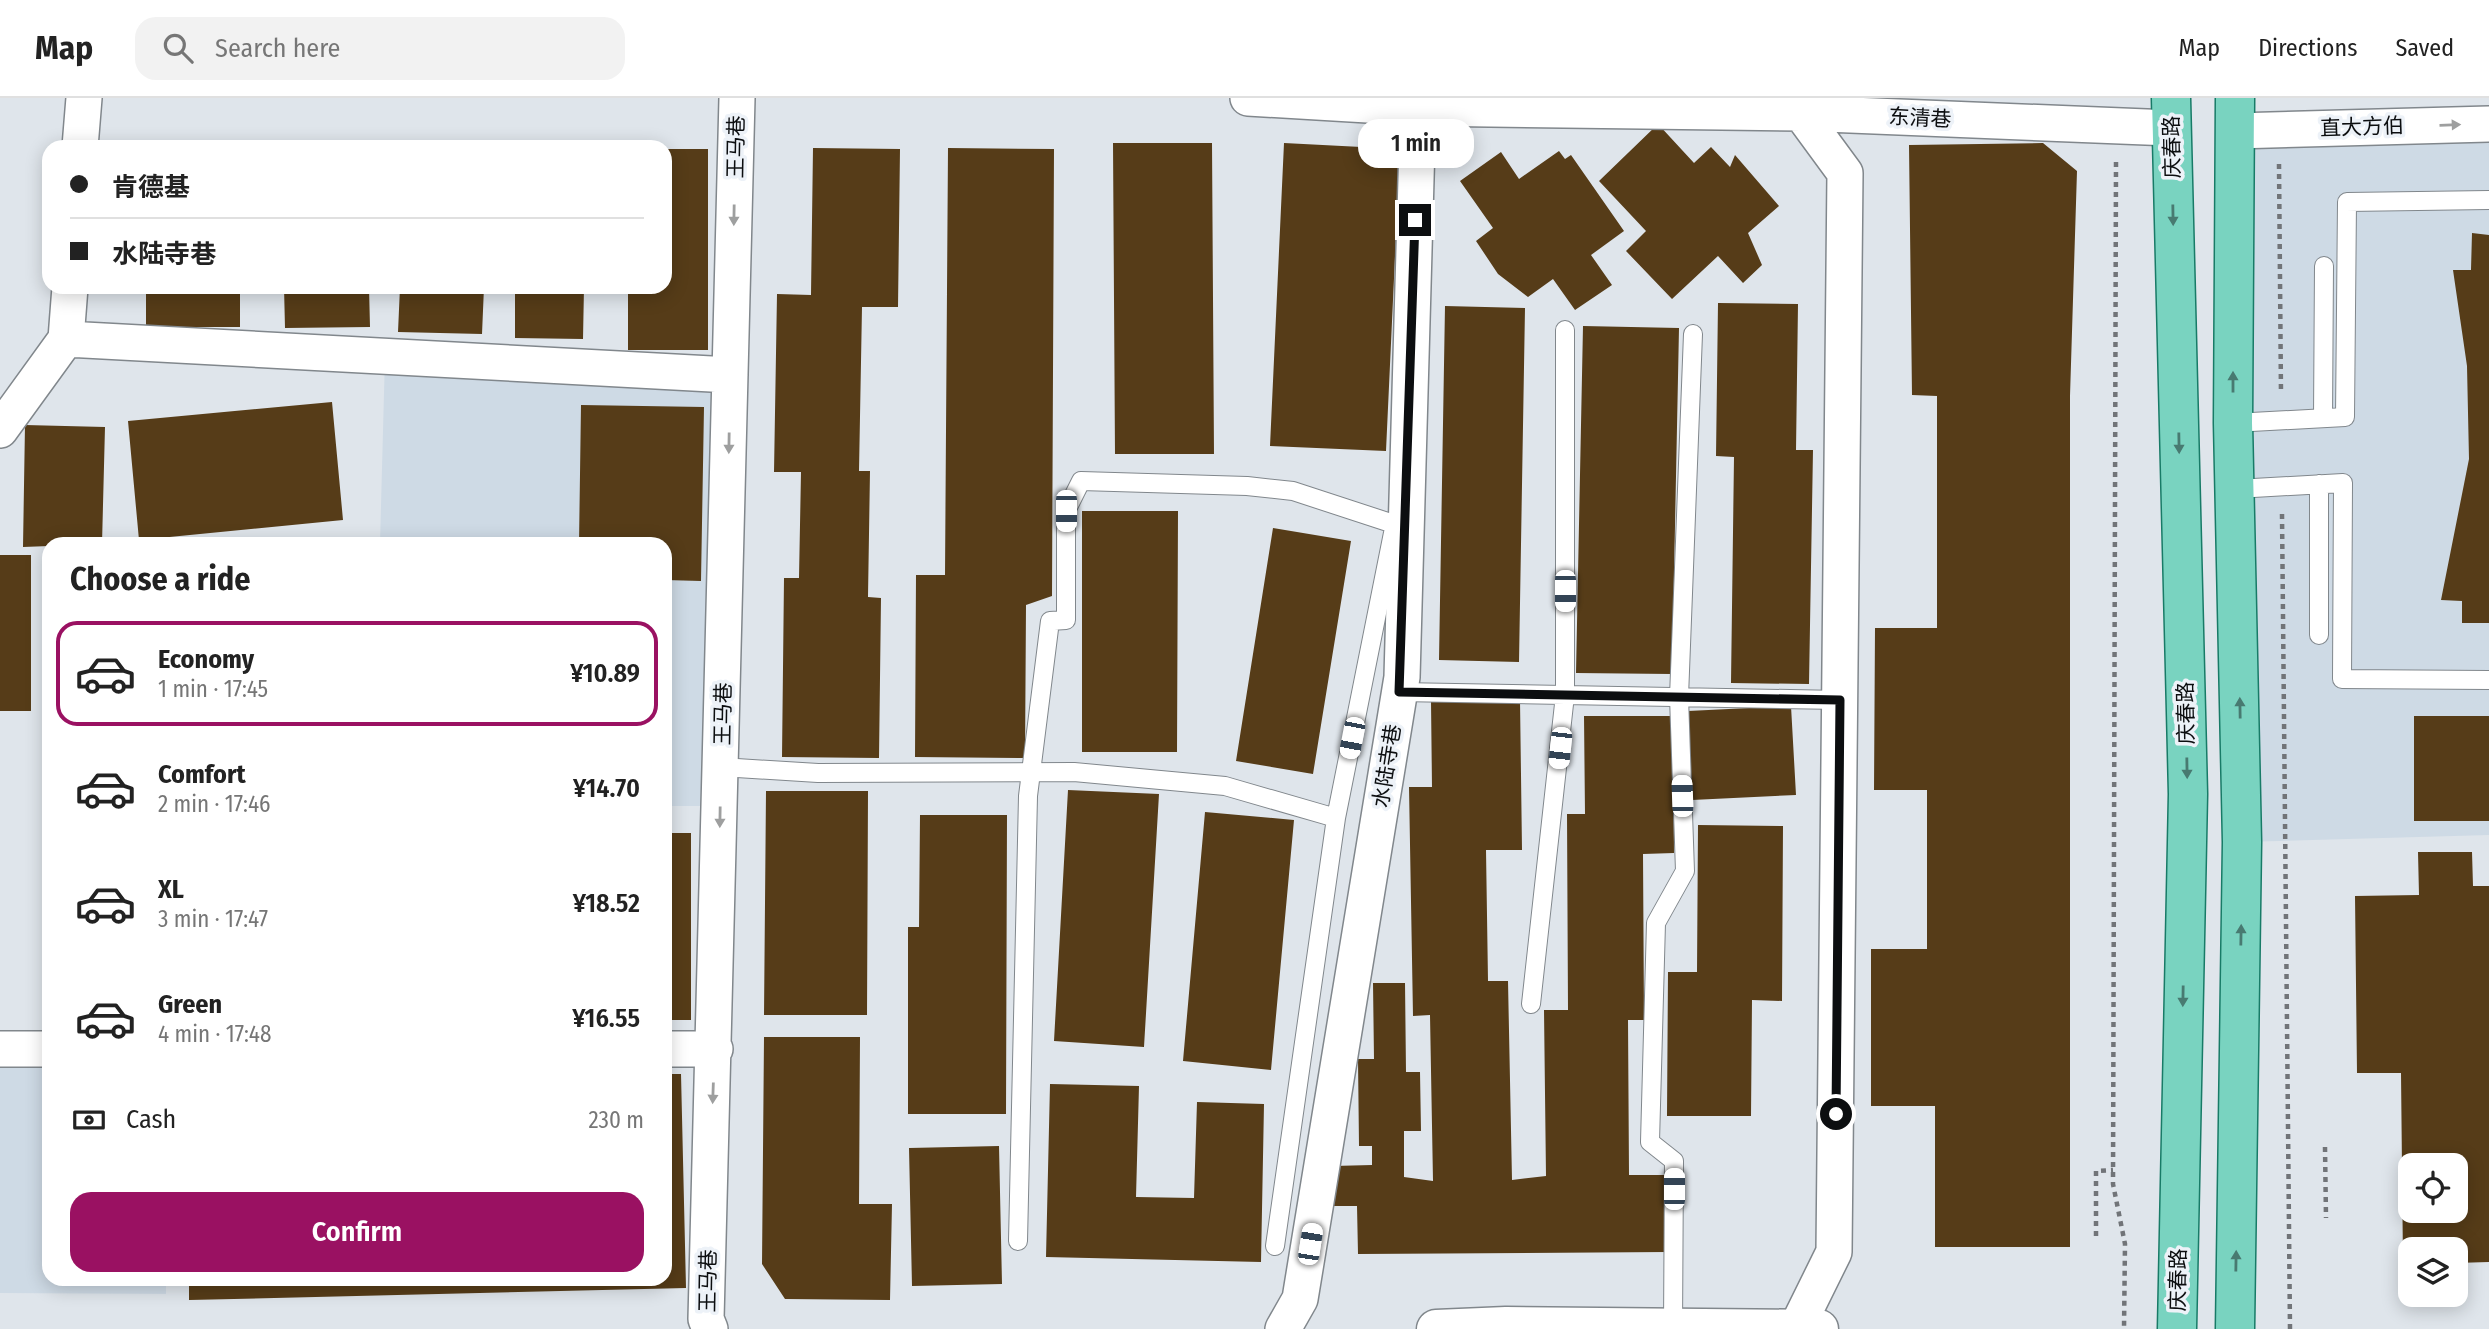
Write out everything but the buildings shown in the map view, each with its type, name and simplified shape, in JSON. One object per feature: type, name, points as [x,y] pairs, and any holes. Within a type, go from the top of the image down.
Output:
[{"type":"main road","name":"庆春路","points":[[2171,113],[2188,794],[2176,1329]]},
{"type":"main road","points":[[2235,115],[2233,423],[2242,842],[2235,1329]]},
{"type":"street","points":[[81,140],[84,98]]},
{"type":"street","name":"王马巷","points":[[710,1329],[706,1319],[715,1049],[737,98]]},
{"type":"street","name":"东清巷","points":[[1248,98],[1418,108],[1801,113],[2116,127],[2171,113]]},
{"type":"street","name":"水陆寺巷","points":[[1283,1329],[1300,1299],[1399,692],[1400,526],[1418,108]]},
{"type":"street","points":[[1796,1329],[1834,1252],[1845,173],[1801,113]]},
{"type":"street","name":"直大方伯","points":[[2235,115],[2278,129],[2489,124]]},
{"type":"street","points":[[0,430],[66,339],[69,294]]},
{"type":"street","points":[[66,339],[730,375]]},
{"type":"street","points":[[0,1049],[42,1049]]},
{"type":"street","points":[[672,1049],[715,1049]]},
{"type":"street","points":[[1436,1329],[1819,1329]]},
{"type":"lane","points":[[2233,423],[2344,417],[2347,202],[2489,200]]},
{"type":"lane","points":[[2323,418],[2324,266]]},
{"type":"lane","points":[[1531,1004],[1565,695],[1565,330]]},
{"type":"lane","points":[[1673,1328],[1674,1161],[1650,1142],[1657,923],[1685,870],[1679,696],[1693,334]]},
{"type":"lane","points":[[1018,1241],[1028,796],[1050,621],[1066,620],[1066,511],[1081,481],[1247,486],[1293,491],[1400,526],[1336,818],[1275,1246]]},
{"type":"lane","points":[[2236,489],[2343,483],[2342,678],[2489,680]]},
{"type":"lane","points":[[2319,484],[2319,635]]},
{"type":"lane","points":[[1399,692],[1840,700]]},
{"type":"lane","points":[[722,767],[818,773],[1074,772],[1225,786],[1336,818]]},
{"type":"path","points":[[2116,127],[2113,1184],[2125,1244],[2124,1329]]},
{"type":"path","points":[[2278,129],[2281,420]]},
{"type":"path","points":[[2281,486],[2290,1329]]},
{"type":"path","points":[[2325,1147],[2326,1218]]},
{"type":"path","points":[[2096,1236],[2096,1171],[2113,1170]]},
{"type":"shaded area","points":[[2489,124],[2489,835],[2242,842],[2235,131]]},
{"type":"shaded area","points":[[385,356],[730,375],[720,806],[672,806],[672,537],[380,537]]},
{"type":"shaded area","points":[[0,1049],[42,1049],[42,1286],[166,1286],[166,1294],[0,1293]]},
{"type":"route","points":[[1415,220],[1402,677],[1399,692],[1840,700],[1836,1114]]}]
